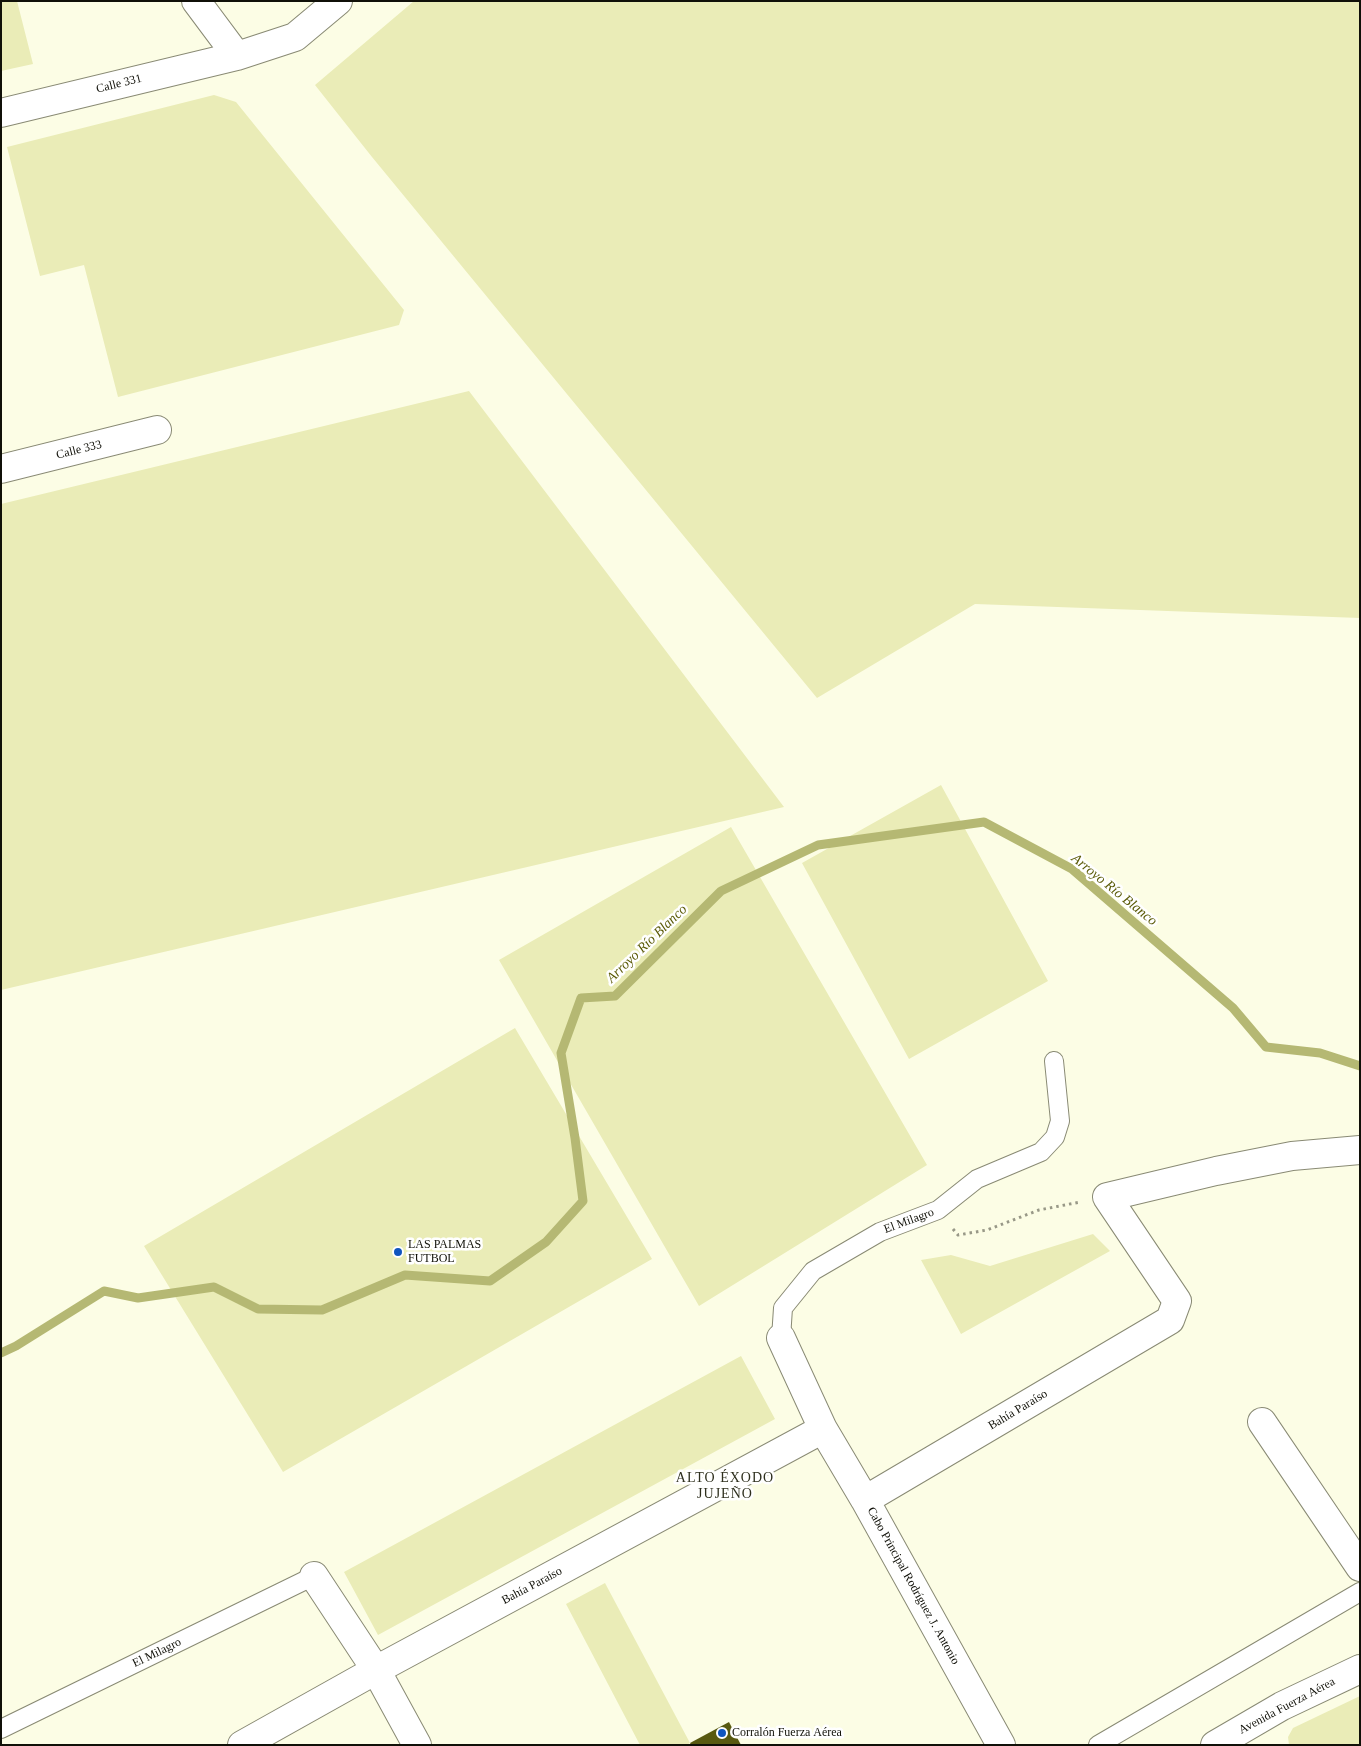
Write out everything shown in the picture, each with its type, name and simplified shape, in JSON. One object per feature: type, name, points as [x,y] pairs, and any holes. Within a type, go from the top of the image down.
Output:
[{"type":"street","points":[[196,1],[237,56]]},
{"type":"street","name":"Calle 331","points":[[1,113],[237,56],[295,37],[338,1]]},
{"type":"street","name":"Calle 333","points":[[1,470],[157,430]]},
{"type":"street","points":[[1107,1197],[1216,1171],[1292,1156],[1360,1150]]},
{"type":"street","name":"Bahía Paraíso","points":[[866,1500],[1170,1320],[1177,1301],[1107,1197]]},
{"type":"street","name":"Cabo Principal Rodríguez J. Antonio","points":[[781,1338],[822,1429],[866,1500],[1001,1745]]},
{"type":"street","points":[[1262,1422],[1360,1568]]},
{"type":"street","name":"Bahía Paraíso","points":[[242,1745],[376,1670],[822,1429]]},
{"type":"street","points":[[314,1576],[376,1670],[417,1745]]},
{"type":"street","name":"Avenida Fuerza Aérea","points":[[1215,1745],[1282,1706],[1360,1669]]},
{"type":"lane","name":"El Milagro","points":[[781,1338],[783,1308],[813,1271],[880,1232],[938,1210],[977,1179],[1041,1152],[1055,1137],[1060,1121],[1054,1062]]},
{"type":"lane","name":"El Milagro","points":[[1,1729],[314,1576]]},
{"type":"lane","points":[[1098,1745],[1360,1592]]},
{"type":"path","points":[[938,1210],[958,1235],[987,1230],[1039,1210],[1107,1197]]},
{"type":"green space","points":[[1,1],[17,1],[33,64],[1,71]]},
{"type":"green space","points":[[414,1],[1360,1],[1360,618],[975,604],[817,698],[372,157],[315,85]]},
{"type":"green space","points":[[214,95],[236,102],[404,310],[399,325],[118,397],[84,265],[40,276],[7,147]]},
{"type":"green space","points":[[469,391],[784,807],[1,990],[1,504]]},
{"type":"green space","points":[[941,785],[1048,981],[909,1059],[802,863]]},
{"type":"green space","points":[[731,827],[927,1165],[699,1306],[499,960]]},
{"type":"green space","name":"LAS PALMAS FUTBOL","points":[[515,1028],[652,1259],[283,1472],[144,1246]]},
{"type":"green space","points":[[1093,1234],[1110,1251],[961,1334],[921,1260],[951,1255],[990,1266]]},
{"type":"green space","points":[[741,1356],[775,1419],[378,1635],[344,1572]]},
{"type":"green space","points":[[605,1583],[690,1743],[687,1745],[640,1745],[566,1604]]},
{"type":"green space","points":[[1360,1696],[1360,1745],[1289,1745],[1288,1737],[1293,1728]]},
{"type":"building","name":"Corralón Fuerza Aérea","points":[[729,1722],[741,1745],[691,1745],[690,1743]]},
{"type":"waterway","name":"Arroyo Río Blanco","points":[[1,1353],[16,1346],[104,1291],[138,1298],[214,1287],[258,1309],[322,1310],[405,1275],[490,1281],[546,1242],[583,1201],[561,1053],[581,998],[615,996],[721,891],[818,845],[984,822],[1072,869],[1233,1008],[1266,1047],[1320,1053],[1360,1066]]},
{"type":"place","name":"LAS PALMAS FUTBOL","points":[[398,1252]]},
{"type":"place","name":"Corralón Fuerza Aérea","points":[[722,1733]]},
{"type":"district","name":"ALTO ÉXODO JUJEÑO","points":[[725,1486]]}]
